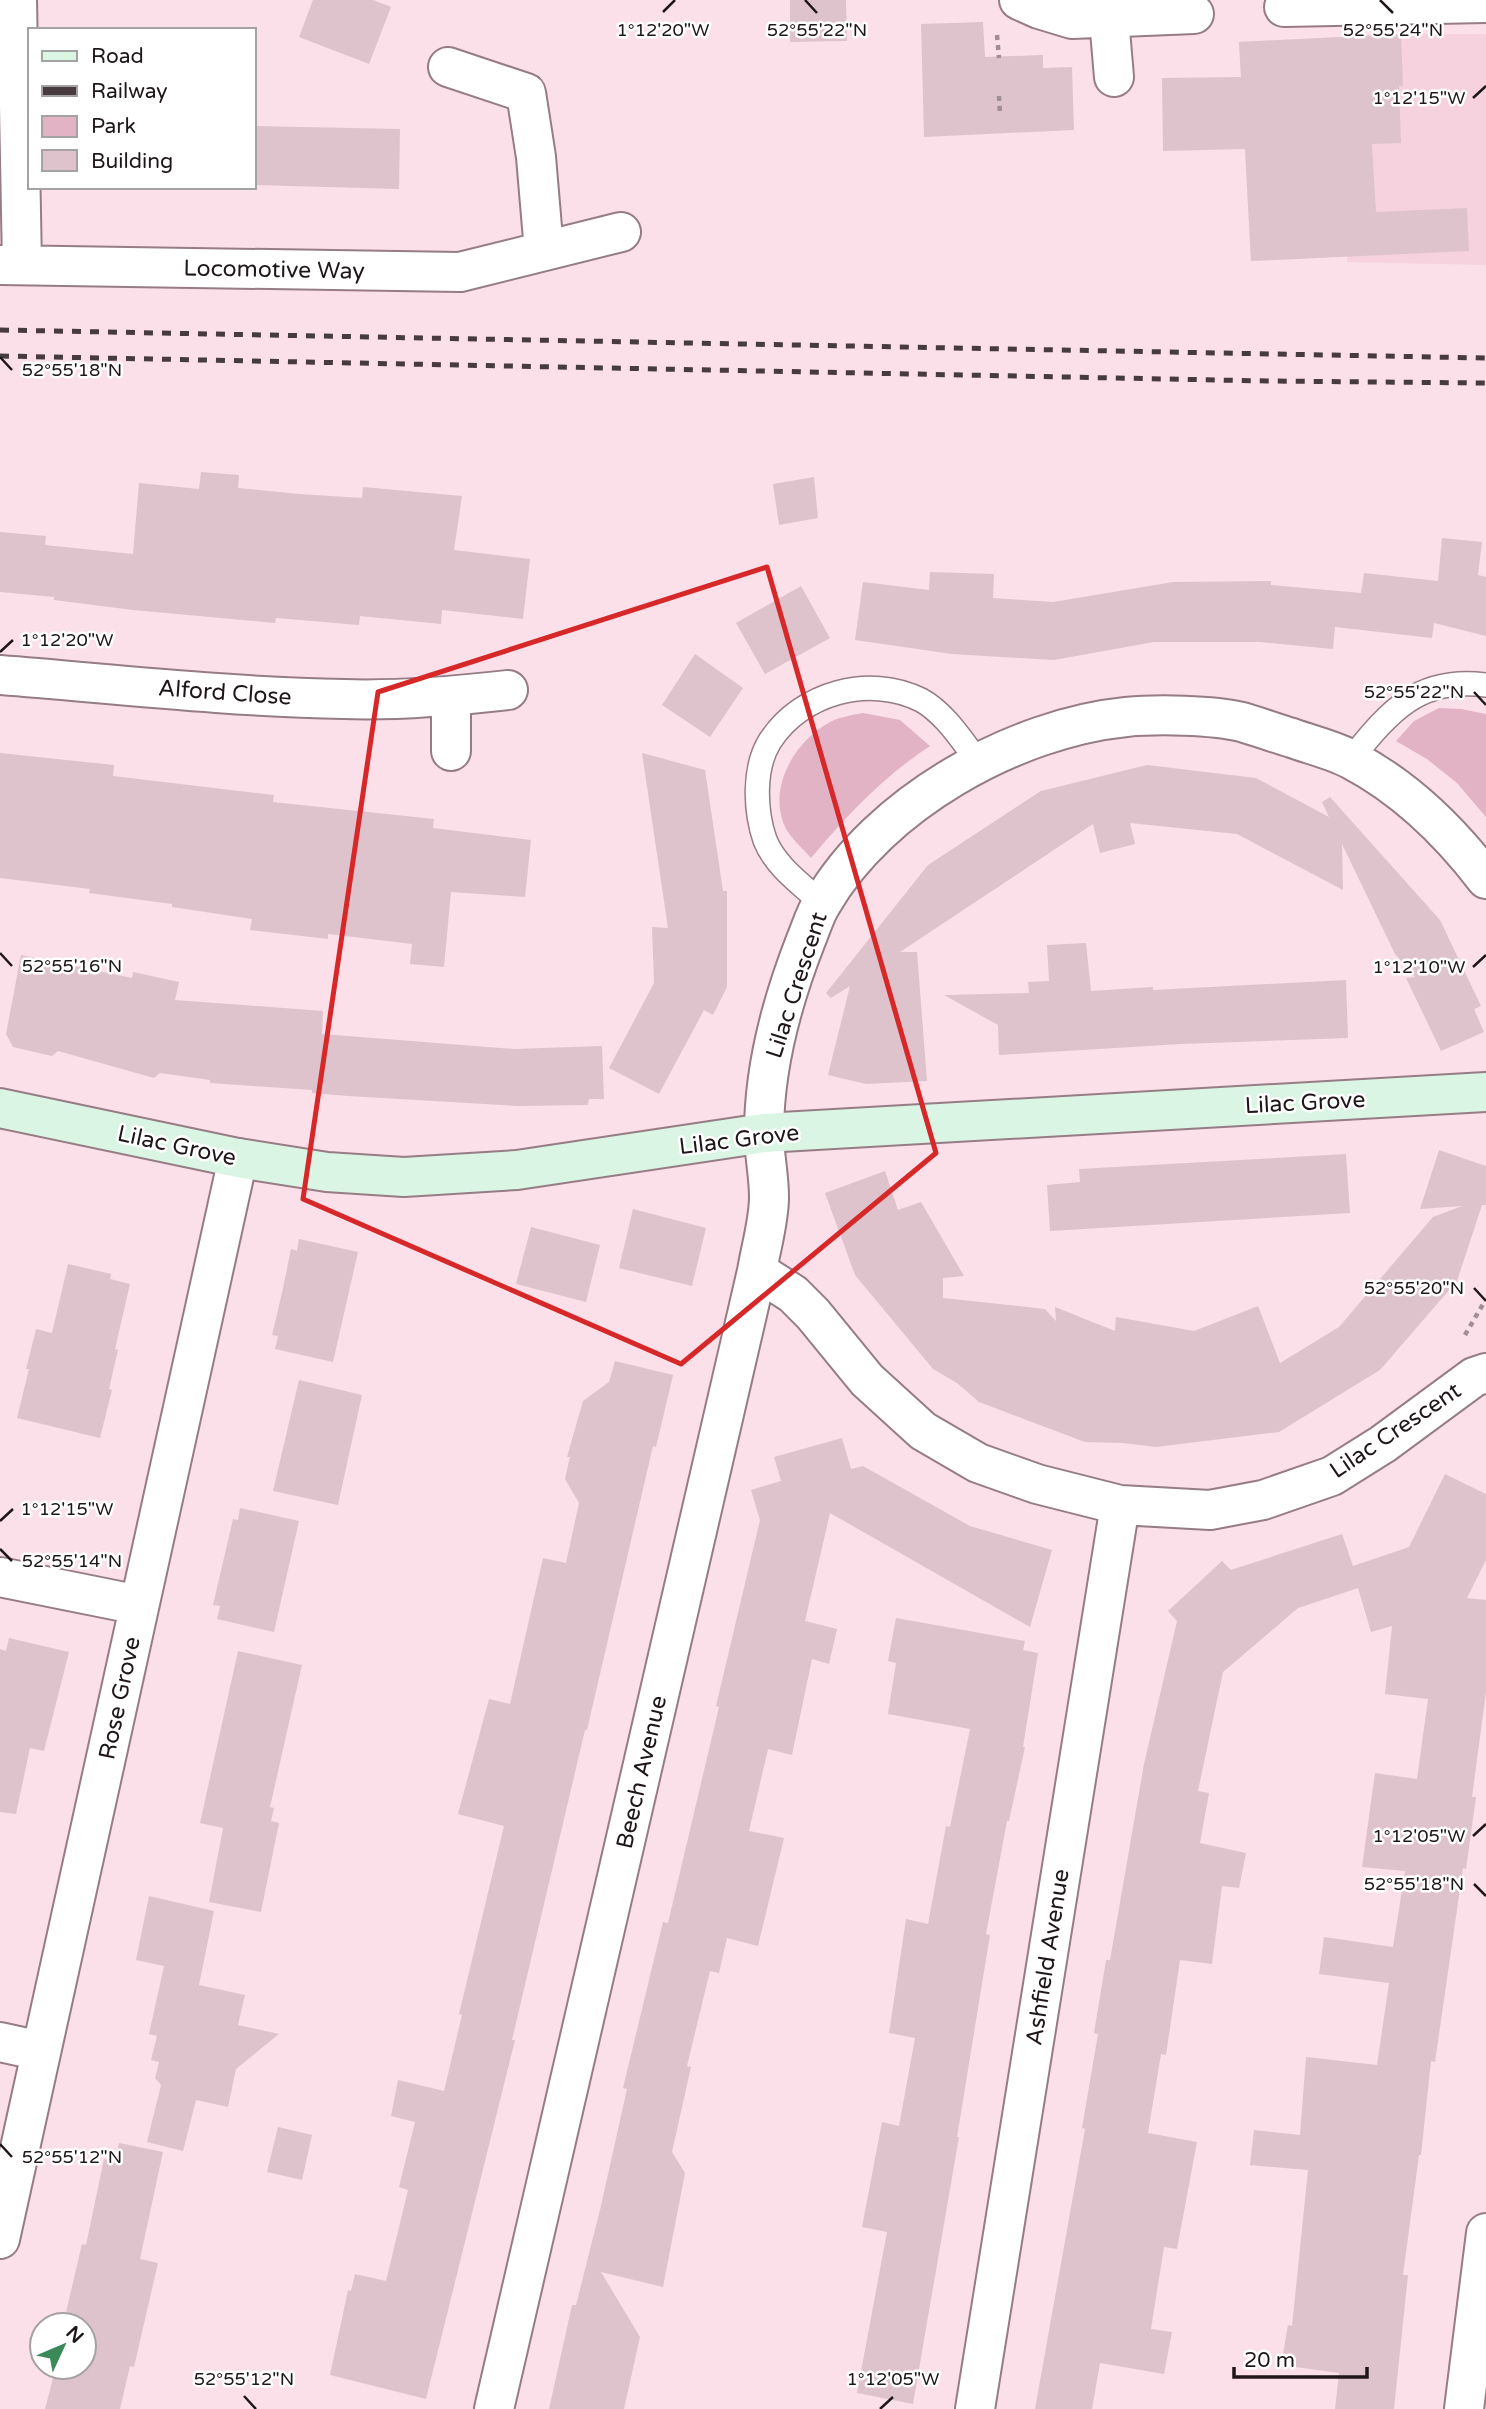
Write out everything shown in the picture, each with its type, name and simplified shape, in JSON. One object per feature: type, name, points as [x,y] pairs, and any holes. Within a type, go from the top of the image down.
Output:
[{"type":"street","points":[[11,265],[17,0]]},
{"type":"street","points":[[1019,0],[1072,19],[1194,14]]},
{"type":"street","points":[[1284,7],[1486,3]]},
{"type":"street","points":[[1109,19],[1114,77]]},
{"type":"street","points":[[448,67],[526,93],[536,157],[544,251]]},
{"type":"street","name":"Locomotive Way","points":[[11,265],[460,272],[621,232]]},
{"type":"street","name":"Alford Close","points":[[0,675],[152,688],[345,699],[451,696],[508,690]]},
{"type":"street","points":[[451,696],[451,751]]},
{"type":"street","name":"Lilac Crescent","points":[[764,1133],[769,1067],[780,1022],[799,959],[822,903],[853,861],[898,815],[945,782],[1021,744],[1071,727],[1126,717],[1187,717],[1239,722],[1351,759],[1398,789],[1434,820],[1486,879]]},
{"type":"street","name":"Lilac Grove","points":[[0,1108],[238,1158],[327,1172],[404,1177],[517,1170],[764,1133],[1486,1092]]},
{"type":"street","name":"Beech Avenue","points":[[494,2409],[757,1271],[769,1198],[764,1133]]},
{"type":"street","name":"Rose Grove","points":[[0,2239],[238,1158]]},
{"type":"street","name":"Lilac Crescent","points":[[757,1271],[793,1294],[813,1314],[867,1380],[923,1431],[978,1463],[1037,1484],[1120,1505],[1210,1510],[1263,1500],[1332,1476],[1383,1444],[1474,1377],[1486,1373]]},
{"type":"street","name":"Ashfield Avenue","points":[[975,2409],[1120,1505]]},
{"type":"street","points":[[0,1577],[139,1605]]},
{"type":"street","points":[[0,2042],[41,2051]]},
{"type":"street","points":[[1464,2409],[1486,2233]]},
{"type":"lane","points":[[1351,759],[1379,724],[1403,702],[1431,688],[1464,682],[1486,685]]},
{"type":"lane","points":[[822,903],[781,866],[766,841],[758,806],[759,769],[770,742],[796,713],[827,695],[859,688],[890,690],[922,701],[949,724],[979,763]]},
{"type":"path","points":[[999,96],[1000,114]]},
{"type":"highlighted area","points":[[767,567],[936,1153],[681,1364],[303,1199],[378,692]]},
{"type":"shaded area","points":[[1401,34],[1486,34],[1486,265],[1347,262],[1347,256],[1251,261],[1239,42]]},
{"type":"green space","points":[[1439,708],[1486,714],[1486,817],[1457,783],[1427,759],[1396,741],[1414,721]]},
{"type":"green space","points":[[863,713],[900,720],[930,746],[897,770],[866,798],[811,858],[786,829],[781,813],[782,782],[796,753],[806,740],[832,721]]},
{"type":"building","points":[[313,0],[373,0],[391,7],[369,64],[299,37]]},
{"type":"building","points":[[790,0],[846,0],[847,41],[790,42]]},
{"type":"building","points":[[983,22],[985,57],[1043,55],[1043,68],[1072,67],[1074,130],[924,137],[921,24]]},
{"type":"building","points":[[1401,34],[1401,143],[1372,144],[1376,212],[1467,208],[1469,251],[1251,261],[1245,149],[1163,151],[1162,78],[1241,77],[1239,42]]},
{"type":"building","points":[[256,126],[400,129],[399,189],[256,185]]},
{"type":"building","points":[[201,472],[239,475],[238,488],[299,494],[362,498],[363,487],[462,496],[454,550],[530,559],[523,619],[442,610],[441,624],[360,616],[359,625],[276,618],[275,623],[133,610],[54,600],[54,597],[0,592],[0,532],[46,536],[45,545],[133,554],[139,483],[199,489]]},
{"type":"building","points":[[814,477],[818,518],[779,525],[773,484]]},
{"type":"building","points":[[1442,538],[1482,542],[1478,575],[1486,577],[1486,636],[1434,623],[1432,638],[1335,627],[1333,649],[1260,642],[1154,642],[1054,660],[952,654],[855,640],[863,582],[929,590],[930,572],[994,574],[993,598],[1053,602],[1173,582],[1271,581],[1271,585],[1361,593],[1364,573],[1438,581]]},
{"type":"building","points":[[801,586],[830,638],[765,674],[736,623]]},
{"type":"building","points":[[695,654],[743,688],[710,737],[662,705]]},
{"type":"building","points":[[0,753],[114,765],[113,776],[274,795],[273,802],[434,819],[433,828],[531,840],[525,897],[451,892],[444,967],[410,964],[412,944],[328,934],[328,939],[250,930],[252,919],[172,907],[172,904],[89,893],[90,889],[0,878]]},
{"type":"building","points":[[642,753],[705,770],[723,891],[727,891],[727,987],[713,1015],[704,1010],[659,1094],[609,1068],[654,983],[652,927],[668,928]]},
{"type":"building","points":[[1147,765],[1256,778],[1329,817],[1322,802],[1330,797],[1440,920],[1481,1006],[1474,1009],[1484,1032],[1441,1051],[1406,978],[1415,977],[1395,954],[1342,844],[1343,890],[1237,834],[1130,823],[1135,844],[1100,853],[1093,824],[900,952],[917,952],[927,1081],[866,1084],[828,1075],[850,986],[831,998],[826,993],[928,865],[1041,791]]},
{"type":"building","points":[[1086,943],[1091,991],[1346,980],[1348,1038],[1181,1044],[999,1055],[998,1025],[944,995],[1029,993],[1028,982],[1049,981],[1047,945]]},
{"type":"building","points":[[21,955],[132,978],[133,972],[179,982],[175,1000],[323,1011],[322,1034],[514,1049],[602,1046],[604,1099],[589,1099],[588,1105],[518,1106],[312,1093],[312,1090],[210,1083],[210,1080],[160,1073],[154,1078],[58,1051],[52,1056],[13,1047],[6,1034]]},
{"type":"building","points":[[1439,1150],[1486,1166],[1486,1205],[1482,1205],[1457,1281],[1380,1370],[1279,1432],[1156,1447],[1085,1442],[979,1402],[957,1383],[933,1369],[855,1275],[825,1193],[885,1171],[898,1210],[921,1202],[964,1276],[943,1278],[943,1298],[1045,1309],[1056,1321],[1055,1307],[1115,1331],[1116,1317],[1194,1331],[1258,1306],[1280,1363],[1339,1327],[1433,1217],[1462,1206],[1420,1209]]},
{"type":"building","points":[[1346,1154],[1350,1213],[1050,1231],[1047,1185],[1080,1182],[1079,1169]]},
{"type":"building","points":[[633,1209],[706,1228],[692,1286],[619,1268]]},
{"type":"building","points":[[531,1227],[600,1245],[586,1302],[516,1284]]},
{"type":"building","points":[[299,1239],[358,1252],[333,1362],[275,1349],[278,1336],[272,1335],[291,1249],[297,1251]]},
{"type":"building","points":[[68,1264],[111,1274],[110,1279],[130,1284],[115,1349],[118,1350],[109,1389],[112,1390],[100,1438],[17,1418],[36,1329],[52,1333]]},
{"type":"building","points":[[615,1361],[673,1375],[656,1447],[653,1446],[512,2040],[515,2040],[426,2399],[330,2375],[348,2290],[351,2291],[355,2274],[386,2281],[408,2190],[399,2187],[415,2122],[391,2116],[398,2080],[444,2091],[462,2015],[459,2014],[504,1826],[458,1814],[489,1699],[510,1704],[543,1558],[566,1563],[579,1503],[565,1479],[570,1457],[567,1457],[583,1401],[609,1382]]},
{"type":"building","points":[[299,1380],[362,1395],[338,1505],[273,1491]]},
{"type":"building","points":[[842,1438],[851,1469],[863,1466],[970,1526],[1052,1550],[1030,1627],[830,1513],[805,1621],[837,1629],[829,1664],[812,1659],[792,1755],[768,1749],[749,1831],[784,1838],[758,1946],[727,1938],[719,1973],[710,1971],[687,2066],[691,2067],[672,2152],[685,2173],[663,2287],[601,2272],[640,2337],[624,2409],[549,2409],[572,2305],[576,2305],[600,2210],[627,2089],[623,2088],[663,1922],[668,1923],[719,1707],[716,1706],[760,1520],[751,1490],[781,1481],[774,1457]]},
{"type":"building","points":[[1445,1474],[1486,1494],[1486,1560],[1467,1598],[1486,1600],[1486,1692],[1472,1797],[1476,1797],[1466,1869],[1463,1868],[1435,2062],[1431,2061],[1421,2155],[1403,2275],[1408,2275],[1394,2409],[1335,2409],[1339,2373],[1281,2365],[1288,2325],[1292,2326],[1308,2170],[1250,2165],[1254,2130],[1300,2135],[1306,2057],[1377,2065],[1389,1983],[1319,1974],[1324,1937],[1393,1947],[1405,1871],[1362,1867],[1375,1773],[1417,1779],[1428,1699],[1385,1694],[1392,1626],[1371,1632],[1358,1588],[1298,1608],[1223,1672],[1198,1791],[1209,1793],[1200,1843],[1246,1853],[1239,1888],[1222,1886],[1212,1964],[1180,1960],[1166,2055],[1161,2054],[1148,2133],[1197,2142],[1177,2249],[1164,2247],[1151,2329],[1172,2332],[1164,2374],[1100,2363],[1092,2409],[1035,2409],[1085,2129],[1082,2128],[1098,2034],[1094,2033],[1106,1960],[1110,1960],[1144,1764],[1177,1621],[1168,1611],[1222,1561],[1231,1570],[1342,1534],[1353,1566],[1409,1547]]},
{"type":"building","points":[[240,1508],[299,1521],[274,1632],[217,1619],[220,1606],[213,1605],[233,1519],[238,1520]]},
{"type":"building","points":[[896,1618],[1025,1641],[1023,1650],[1038,1653],[1025,1747],[1007,1821],[986,1934],[990,1935],[959,2137],[913,2404],[857,2393],[887,2232],[862,2227],[882,2122],[899,2126],[915,2038],[889,2033],[906,1919],[928,1924],[946,1826],[950,1827],[970,1729],[888,1714],[896,1663],[888,1661]]},
{"type":"building","points":[[9,1638],[69,1652],[44,1751],[30,1748],[16,1814],[0,1812],[0,1649],[6,1651]]},
{"type":"building","points":[[238,1651],[302,1665],[270,1807],[274,1808],[271,1821],[279,1823],[261,1912],[209,1902],[223,1828],[200,1823]]},
{"type":"building","points":[[149,1896],[214,1911],[199,1985],[245,1995],[238,2025],[279,2034],[236,2069],[228,2107],[196,2100],[183,2151],[147,2142],[161,2085],[155,2078],[159,2062],[151,2060],[157,2036],[149,2034],[164,1966],[136,1960]]},
{"type":"building","points":[[278,2127],[312,2135],[302,2180],[267,2172]]},
{"type":"building","points":[[119,2143],[163,2152],[140,2259],[158,2263],[134,2367],[130,2366],[120,2409],[45,2409],[52,2381],[98,2381],[98,2311],[66,2311],[82,2244],[86,2245],[104,2159],[115,2161]]},
{"type":"railway","points":[[0,330],[1486,358]]},
{"type":"railway","points":[[0,356],[1486,383]]}]
